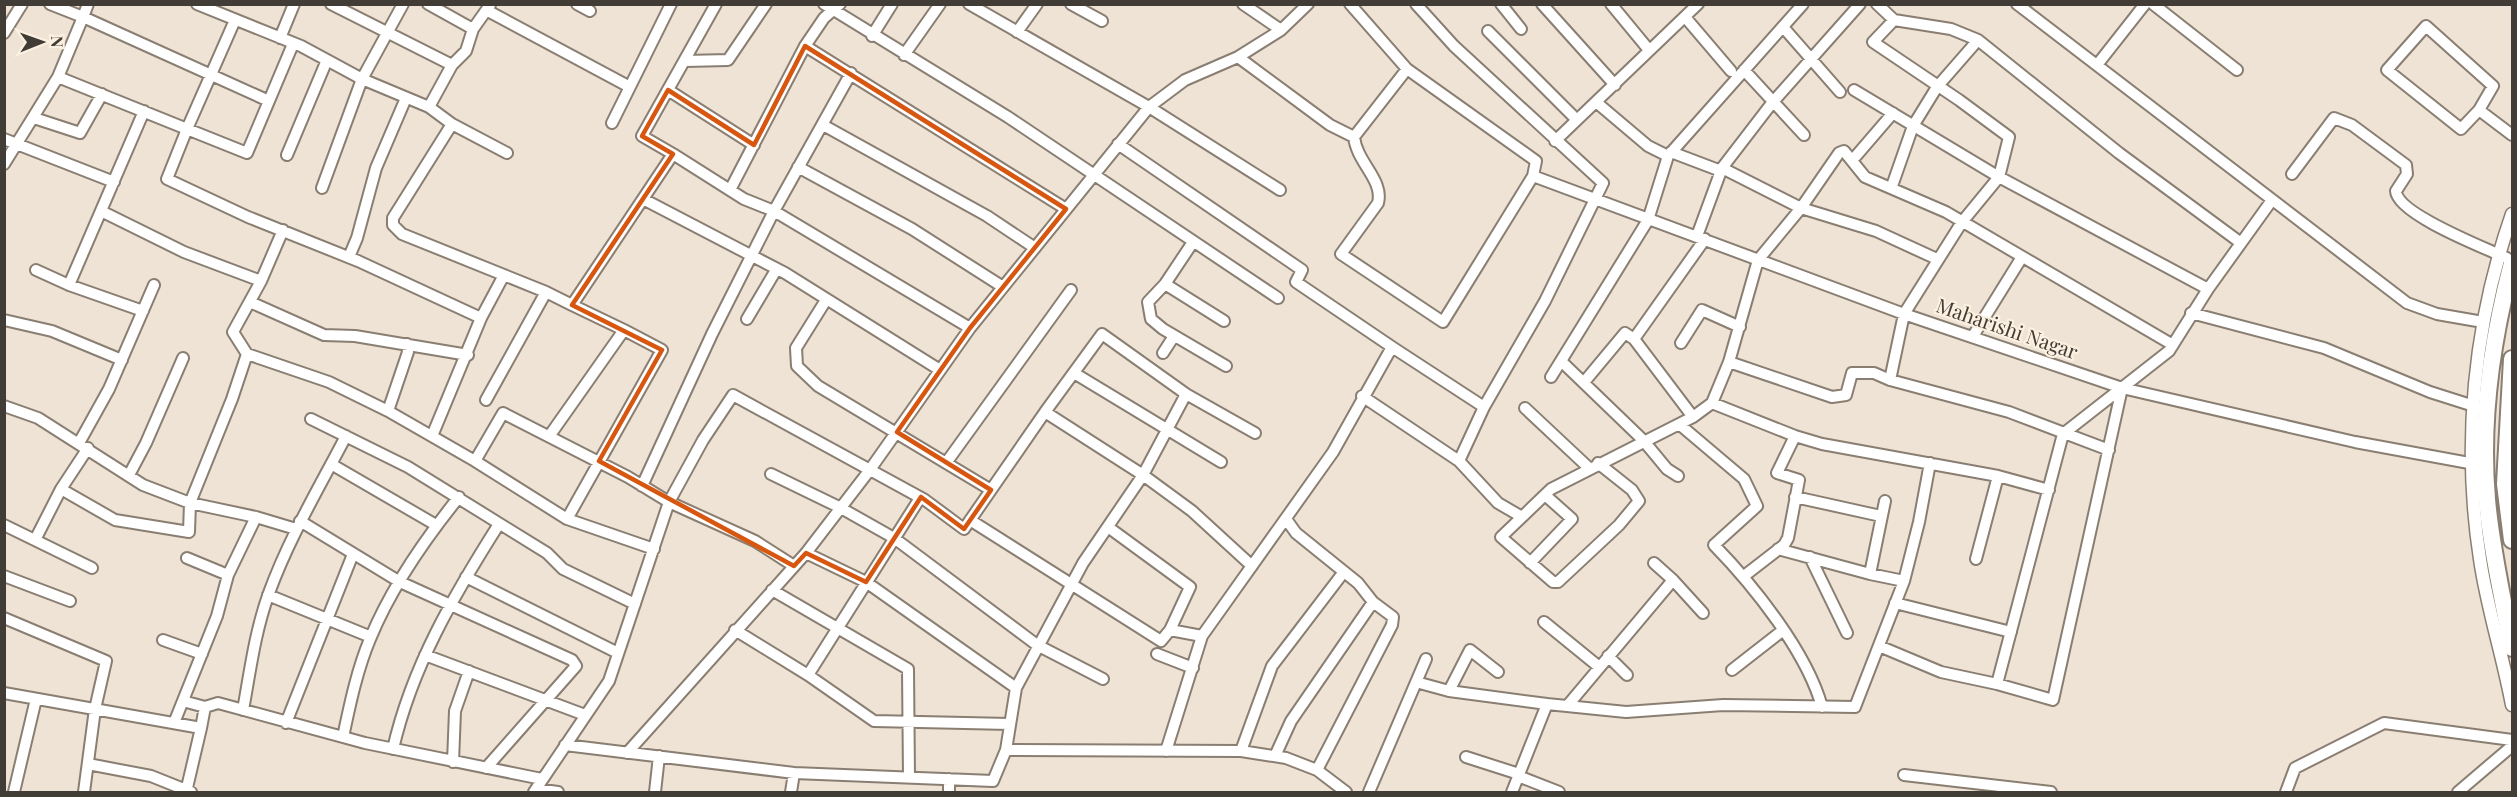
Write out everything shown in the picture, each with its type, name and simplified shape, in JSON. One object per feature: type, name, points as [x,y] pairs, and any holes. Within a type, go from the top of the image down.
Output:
[{"type":"highway","points":[[2508,260],[2479,464],[2512,648]]},
{"type":"highway","points":[[2512,359],[2505,484],[2512,540]]},
{"type":"street","points":[[4,33],[22,4]]},
{"type":"street","points":[[50,4],[211,73],[269,101]]},
{"type":"street","points":[[4,164],[58,77],[88,4]]},
{"type":"street","points":[[197,4],[280,38],[362,79],[429,107],[452,124],[507,153]]},
{"type":"street","points":[[280,38],[294,4]]},
{"type":"street","points":[[331,4],[452,65]]},
{"type":"street","points":[[322,188],[362,79],[403,4]]},
{"type":"street","points":[[428,4],[473,29]]},
{"type":"street","points":[[577,4],[590,11]]},
{"type":"street","points":[[612,123],[628,86],[671,4]]},
{"type":"street","points":[[716,4],[642,136],[730,190],[774,212],[970,328]]},
{"type":"street","points":[[685,61],[728,60],[766,4]]},
{"type":"street","points":[[872,36],[892,4]]},
{"type":"street","points":[[904,55],[940,4]]},
{"type":"street","points":[[969,4],[1149,107],[1280,190]]},
{"type":"street","points":[[1017,32],[1036,4]]},
{"type":"street","points":[[1071,4],[1102,21]]},
{"type":"street","points":[[1243,4],[1281,30]]},
{"type":"street","points":[[627,753],[806,553],[839,507],[869,471],[970,328],[1149,107],[1185,80],[1238,57],[1281,30],[1308,4]]},
{"type":"street","points":[[1350,4],[1407,69],[1536,161],[1533,176],[1443,322],[1341,254],[1378,203],[1380,194],[1377,183],[1359,158],[1354,137]]},
{"type":"street","points":[[1416,4],[1454,46],[1547,129],[1555,141],[1603,183],[1545,301],[1484,407],[1459,461]]},
{"type":"street","points":[[1501,4],[1521,29]]},
{"type":"street","points":[[1542,4],[1615,85]]},
{"type":"street","points":[[1611,4],[1648,50]]},
{"type":"street","points":[[1555,141],[1698,4]]},
{"type":"street","points":[[1551,376],[1648,220],[1669,154],[1803,4]]},
{"type":"street","points":[[1634,339],[1701,238],[1721,170],[1773,103],[1860,4]]},
{"type":"street","points":[[1877,4],[1894,20],[1951,29],[1978,40],[2119,153],[2241,243]]},
{"type":"street","points":[[2017,4],[2407,303],[2437,314],[2483,322]]},
{"type":"street","points":[[2097,65],[2145,4]]},
{"type":"street","points":[[2152,4],[2237,70]]},
{"type":"street","points":[[730,190],[805,46],[832,7],[872,36],[1008,117],[1278,298]]},
{"type":"street","points":[[429,107],[452,65],[466,51],[473,29],[489,8],[628,86]]},
{"type":"street","points":[[1685,17],[1731,71]]},
{"type":"street","points":[[235,20],[167,179],[349,257],[481,318]]},
{"type":"street","points":[[1890,380],[1904,314],[1962,222],[1999,177],[2009,137],[1873,42],[1894,20]]},
{"type":"street","points":[[2426,26],[2493,86],[2480,110],[2461,129],[2387,70],[2426,26]]},
{"type":"street","points":[[1783,27],[1840,92]]},
{"type":"street","points":[[1488,31],[1577,120]]},
{"type":"street","points":[[1892,186],[1913,126],[1937,87],[1978,40]]},
{"type":"street","points":[[58,77],[247,153],[293,44]]},
{"type":"street","points":[[805,46],[1066,209]]},
{"type":"street","points":[[1238,57],[1330,125],[1354,137]]},
{"type":"street","points":[[287,155],[327,60]]},
{"type":"street","points":[[1354,137],[1407,69]]},
{"type":"street","points":[[1744,70],[1804,135]]},
{"type":"street","points":[[642,486],[752,254],[851,73]]},
{"type":"street","points":[[668,90],[754,145]]},
{"type":"street","points":[[1854,90],[1999,177],[2208,289]]},
{"type":"street","points":[[34,118],[80,133],[102,94]]},
{"type":"street","points":[[349,257],[357,238],[376,168],[406,98]]},
{"type":"street","points":[[1596,102],[1648,146],[1721,170],[1801,208],[1876,231],[1938,259]]},
{"type":"street","points":[[2480,110],[2512,135]]},
{"type":"street","points":[[69,285],[144,111]]},
{"type":"street","points":[[1856,156],[1893,113]]},
{"type":"street","points":[[2292,174],[2334,118],[2352,125],[2406,165],[2407,174],[2396,191],[2401,203],[2428,222],[2508,260]]},
{"type":"street","points":[[452,124],[393,218],[393,225],[402,234],[546,292],[662,350],[567,519]]},
{"type":"street","points":[[823,125],[987,216],[1035,248]]},
{"type":"street","points":[[4,139],[114,182]]},
{"type":"street","points":[[1119,144],[1302,270],[1296,282],[1484,407]]},
{"type":"street","points":[[1525,408],[1593,466],[1632,490],[1639,501],[1619,525],[1558,582],[1553,582],[1501,537],[1545,495],[1593,466],[1693,417],[1712,403],[1729,362],[1758,260],[1801,208],[1839,153],[1844,151],[1865,177],[1892,186],[1962,222],[2173,345]]},
{"type":"street","points":[[572,305],[673,154]]},
{"type":"street","points":[[798,167],[912,229],[1003,287]]},
{"type":"street","name":"Maharishi Nagar","points":[[1533,176],[1904,314],[2122,388],[2355,442],[2479,464]]},
{"type":"street","points":[[643,199],[752,254],[940,370]]},
{"type":"street","points":[[1998,684],[2063,434],[2169,351],[2208,289],[2272,200]]},
{"type":"street","points":[[101,211],[184,252],[261,281]]},
{"type":"street","points":[[2512,213],[2508,260],[2483,322],[2474,406],[2479,464],[2473,505],[2480,561],[2512,705]]},
{"type":"street","points":[[283,230],[261,281],[233,332],[247,354],[303,372],[388,411],[475,461],[567,519],[654,549]]},
{"type":"street","points":[[1193,242],[1165,284],[1148,302],[1151,319],[1174,336],[1226,366]]},
{"type":"street","points":[[1973,336],[2022,257]]},
{"type":"street","points":[[36,270],[69,285],[143,311]]},
{"type":"street","points":[[747,319],[776,270]]},
{"type":"street","points":[[432,436],[468,354],[481,318],[504,275]]},
{"type":"street","points":[[1165,284],[1224,321]]},
{"type":"street","points":[[36,540],[109,389],[154,285]]},
{"type":"street","points":[[946,463],[1071,290]]},
{"type":"street","points":[[486,400],[546,292]]},
{"type":"street","points":[[826,300],[796,348],[796,366],[818,386],[991,490]]},
{"type":"street","points":[[250,302],[324,335],[355,336],[468,354]]},
{"type":"street","points":[[1681,343],[1702,310],[1740,327]]},
{"type":"street","points":[[2191,314],[2324,348],[2430,392],[2474,406]]},
{"type":"street","points":[[4,320],[52,331],[122,360]]},
{"type":"street","points":[[550,435],[624,330]]},
{"type":"street","points":[[1584,381],[1625,333],[1634,339],[1693,417]]},
{"type":"street","points":[[538,787],[609,681],[669,502],[703,440],[733,395],[920,498],[964,529],[1102,334],[1186,394],[1255,433]]},
{"type":"street","points":[[1163,353],[1174,336]]},
{"type":"street","points":[[388,411],[408,352],[407,344]]},
{"type":"street","points":[[1166,752],[1202,636],[1333,452],[1362,396],[1392,347]]},
{"type":"street","points":[[61,489],[115,520],[189,532],[190,503],[232,399],[247,354]]},
{"type":"street","points":[[129,476],[183,358]]},
{"type":"street","points":[[1561,361],[1584,381],[1588,390],[1643,440],[1667,469],[1678,476]]},
{"type":"street","points":[[1729,362],[1832,397],[1846,395],[1852,373],[1874,373],[1890,380],[2009,412],[2109,450]]},
{"type":"street","points":[[1074,373],[1221,462]]},
{"type":"street","points":[[1879,646],[1941,672],[1998,684],[2054,700],[2122,388]]},
{"type":"street","points":[[994,792],[993,781],[1006,750],[1016,688],[1071,584],[1143,475],[1186,394]]},
{"type":"street","points":[[1362,396],[1459,461],[1498,503],[1522,518]]},
{"type":"street","points":[[1712,403],[1795,436],[1822,444],[1998,476],[2049,489]]},
{"type":"street","points":[[4,406],[38,418],[143,485],[190,503],[298,525],[400,582],[572,660],[576,666],[486,768]]},
{"type":"street","points":[[1045,412],[1143,475],[1192,511],[1252,566]]},
{"type":"street","points":[[475,461],[503,413],[599,461],[669,502],[730,528],[794,566]]},
{"type":"street","points":[[311,419],[408,467],[548,553],[563,569],[635,604]]},
{"type":"street","points":[[1679,424],[1744,479],[1757,506],[1714,545],[1744,576],[1782,631],[1806,668],[1822,707]]},
{"type":"street","points":[[243,711],[256,639],[268,595],[298,525],[346,436]]},
{"type":"street","points":[[1744,576],[1788,538],[1799,480],[1777,473],[1795,436]]},
{"type":"street","points":[[1416,682],[1449,691],[1626,712],[1723,705],[1855,706],[1904,581],[1919,522],[1930,463]]},
{"type":"street","points":[[331,464],[436,525]]},
{"type":"street","points":[[771,474],[839,507],[894,538],[1037,645],[1103,679]]},
{"type":"street","points":[[1976,559],[1998,476]]},
{"type":"street","points":[[1530,563],[1572,519],[1545,495]]},
{"type":"street","points":[[1795,496],[1881,516]]},
{"type":"street","points":[[343,737],[357,676],[370,637],[400,582],[436,525],[459,497]]},
{"type":"street","points":[[808,675],[836,627],[920,498]]},
{"type":"street","points":[[1870,574],[1885,501]]},
{"type":"street","points":[[174,723],[217,616],[228,574],[256,517]]},
{"type":"street","points":[[1286,519],[1296,533],[1358,583],[1373,602],[1393,617],[1392,625],[1317,770]]},
{"type":"street","points":[[970,520],[1161,640],[1170,630],[1190,587],[1108,526]]},
{"type":"street","points":[[393,749],[400,717],[448,605],[499,524]]},
{"type":"street","points":[[4,525],[92,567]]},
{"type":"street","points":[[1778,549],[1904,581]]},
{"type":"street","points":[[806,553],[866,582],[1016,688]]},
{"type":"street","points":[[286,723],[353,554]]},
{"type":"street","points":[[1810,557],[1847,633]]},
{"type":"street","points":[[187,558],[228,574]]},
{"type":"street","points":[[1654,563],[1703,613]]},
{"type":"street","points":[[1241,751],[1272,666],[1343,573]]},
{"type":"street","points":[[4,576],[70,601]]},
{"type":"street","points":[[466,577],[618,653]]},
{"type":"street","points":[[1568,705],[1598,666],[1673,580]]},
{"type":"street","points":[[772,590],[908,669],[909,777]]},
{"type":"street","points":[[268,595],[370,637]]},
{"type":"street","points":[[1275,756],[1291,721],[1373,602]]},
{"type":"street","points":[[1895,603],[2011,632]]},
{"type":"street","points":[[4,618],[106,661],[95,710],[84,792]]},
{"type":"street","points":[[1544,622],[1598,666]]},
{"type":"street","points":[[735,630],[808,675],[874,721],[1010,724]]},
{"type":"street","points":[[1170,630],[1202,636]]},
{"type":"street","points":[[1732,670],[1782,631]]},
{"type":"street","points":[[163,640],[202,654]]},
{"type":"street","points":[[1449,691],[1470,650],[1498,672]]},
{"type":"street","points":[[1157,654],[1193,668]]},
{"type":"street","points":[[425,655],[585,715]]},
{"type":"street","points":[[1608,656],[1627,675]]},
{"type":"street","points":[[1369,792],[1426,658]]},
{"type":"street","points":[[453,762],[455,711],[469,672]]},
{"type":"street","points":[[4,693],[201,728]]},
{"type":"street","points":[[15,792],[36,699]]},
{"type":"street","points":[[183,701],[205,707],[218,703],[343,737],[486,768],[558,792]]},
{"type":"street","points":[[1512,792],[1546,704]]},
{"type":"street","points":[[88,764],[151,776],[188,792],[205,707]]},
{"type":"street","points":[[2286,792],[2295,768],[2384,723],[2512,740]]},
{"type":"street","points":[[565,745],[794,773],[993,781]]},
{"type":"street","points":[[2458,792],[2512,746]]},
{"type":"street","points":[[1006,750],[1241,751],[1275,756],[1317,770],[1346,792]]},
{"type":"street","points":[[655,792],[659,756]]},
{"type":"street","points":[[1466,757],[1519,775],[1559,792]]},
{"type":"street","points":[[791,792],[794,773]]},
{"type":"street","points":[[1904,775],[2051,792]]},
{"type":"street","points":[[949,779],[949,792]]},
{"type":"highlighted area","points":[[805,46],[1066,209],[970,328],[897,432],[991,490],[964,529],[921,497],[866,582],[806,553],[794,566],[599,461],[662,350],[572,305],[673,154],[642,136],[668,90],[754,145]]}]
